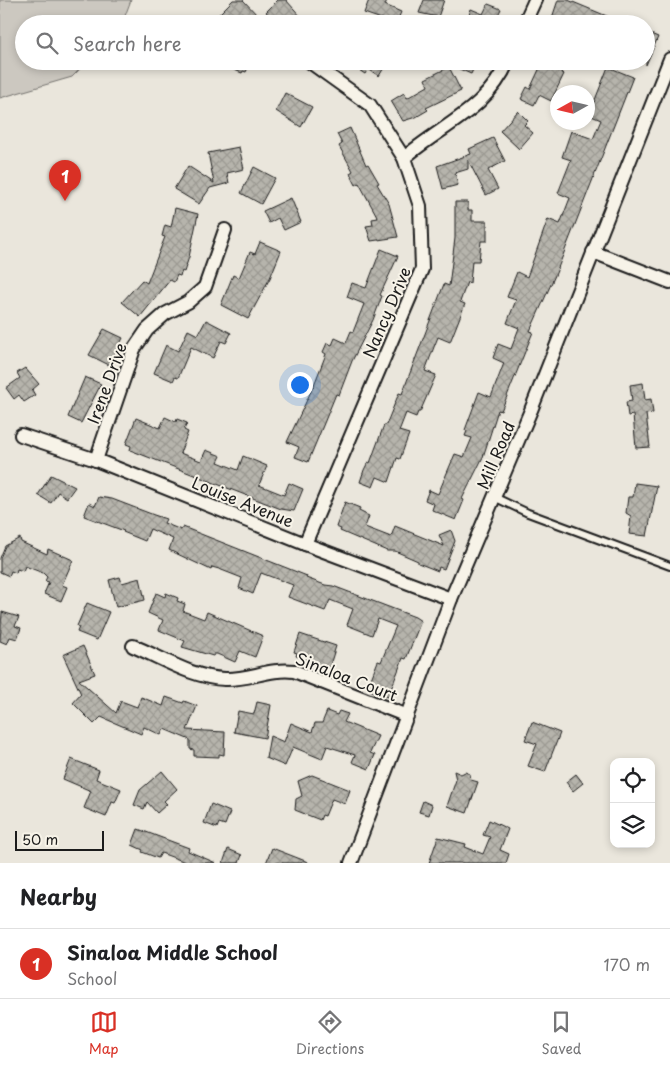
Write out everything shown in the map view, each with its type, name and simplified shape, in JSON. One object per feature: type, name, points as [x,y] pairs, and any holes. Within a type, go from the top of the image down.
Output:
[{"type":"street","points":[[528,15],[535,0]]},
{"type":"street","name":"Mill Road","points":[[350,863],[451,599],[494,497],[670,59]]},
{"type":"street","name":"Nancy Drive","points":[[305,544],[422,269],[420,206],[404,158],[370,105],[321,70]]},
{"type":"street","points":[[404,158],[427,138],[457,122],[481,101],[501,77],[504,70]]},
{"type":"street","name":"Irene Drive","points":[[96,460],[134,349],[147,330],[165,314],[188,302],[205,287],[225,230]]},
{"type":"street","points":[[593,252],[670,282]]},
{"type":"street","name":"Louise Avenue","points":[[21,435],[96,460],[305,544],[451,599]]},
{"type":"street","name":"Sinaloa Court","points":[[134,646],[204,677],[240,679],[279,669],[294,671],[407,716]]},
{"type":"lane","points":[[494,497],[528,513],[670,566]]},
{"type":"shaded area","points":[[0,0],[131,0],[125,15],[15,15],[15,70],[79,70],[72,77],[0,98]]},
{"type":"building","points":[[233,0],[243,0],[257,15],[220,15]]},
{"type":"building","points":[[278,0],[286,0],[299,15],[269,15],[266,12]]},
{"type":"building","points":[[369,0],[387,0],[385,5],[401,12],[400,15],[370,15],[364,13]]},
{"type":"building","points":[[424,0],[444,0],[439,15],[419,13]]},
{"type":"building","points":[[558,0],[568,0],[604,15],[553,15]]},
{"type":"building","points":[[488,4],[501,9],[498,15],[469,15],[471,9],[483,14]]},
{"type":"building","points":[[234,70],[247,70],[242,73]]},
{"type":"building","points":[[359,70],[367,70],[365,74]]},
{"type":"building","points":[[370,70],[383,70],[379,76]]},
{"type":"building","points":[[443,70],[450,70],[461,91],[426,108],[428,110],[416,117],[403,121],[391,101],[404,93],[407,98],[428,86],[425,79]]},
{"type":"building","points":[[462,70],[473,70],[471,74]]},
{"type":"building","points":[[539,70],[562,70],[561,73],[564,74],[559,85],[550,85],[550,100],[539,95],[534,105],[521,99],[527,87],[530,89]]},
{"type":"building","points":[[607,70],[616,70],[633,77],[556,273],[530,331],[533,332],[501,411],[498,410],[483,457],[462,499],[464,500],[456,520],[432,510],[434,504],[425,500],[429,490],[438,494],[455,454],[464,457],[472,438],[465,436],[467,431],[465,430],[479,392],[491,397],[504,363],[493,358],[498,344],[511,349],[519,328],[507,323],[516,300],[507,297],[517,272],[527,277],[548,219],[560,224],[570,198],[558,193],[571,160],[562,157],[571,131],[593,139],[601,120],[595,118],[595,100]]},
{"type":"building","points":[[285,93],[312,107],[301,127],[276,111]]},
{"type":"building","points":[[518,111],[528,121],[524,125],[533,133],[519,149],[500,131]]},
{"type":"building","points":[[350,128],[366,165],[368,164],[389,204],[398,237],[371,241],[366,226],[373,225],[372,219],[378,218],[359,183],[356,185],[350,173],[353,171],[339,146],[342,144],[337,134]]},
{"type":"building","points":[[493,138],[505,161],[488,170],[498,189],[486,195],[468,160],[468,169],[455,173],[458,185],[443,189],[437,166],[471,154],[469,149]]},
{"type":"building","points":[[239,147],[244,169],[227,173],[229,183],[210,188],[199,204],[174,189],[188,166],[214,183],[208,153]]},
{"type":"building","points":[[254,167],[275,178],[261,204],[241,193]]},
{"type":"building","points":[[291,198],[301,222],[284,230],[278,218],[269,223],[263,211]]},
{"type":"building","points":[[455,202],[468,202],[468,210],[472,210],[472,221],[487,221],[487,241],[481,241],[479,261],[472,261],[470,283],[467,282],[460,302],[465,304],[450,342],[438,337],[434,347],[425,371],[436,375],[420,412],[418,412],[416,417],[406,413],[399,431],[409,434],[400,459],[397,458],[389,482],[377,477],[373,487],[360,482],[364,470],[368,462],[370,463],[384,425],[386,425],[399,393],[402,394],[444,284],[449,286],[455,238]]},
{"type":"building","points":[[175,208],[198,214],[189,257],[184,272],[182,271],[180,276],[177,275],[174,282],[170,280],[140,317],[122,302],[142,280],[147,283],[165,237],[162,236],[165,225],[171,227]]},
{"type":"building","points":[[260,242],[281,251],[270,278],[248,319],[221,305],[233,275],[239,278],[250,252],[255,254]]},
{"type":"building","points":[[381,249],[398,256],[380,295],[382,296],[373,320],[352,361],[339,395],[336,394],[308,462],[295,457],[299,447],[287,442],[314,385],[326,354],[323,352],[327,343],[332,345],[335,338],[346,343],[351,331],[353,332],[364,304],[347,297],[352,283],[366,288]]},
{"type":"building","points":[[206,320],[231,333],[226,343],[221,341],[213,358],[191,347],[178,378],[175,377],[173,381],[154,373],[166,345],[178,351],[188,330],[198,335]]},
{"type":"building","points":[[104,329],[123,338],[109,365],[89,355]]},
{"type":"building","points":[[25,368],[39,384],[32,390],[35,395],[24,402],[19,395],[14,399],[6,388],[20,378],[17,373]]},
{"type":"building","points":[[85,377],[101,384],[81,423],[68,417]]},
{"type":"building","points":[[643,383],[645,400],[651,399],[653,413],[646,414],[650,447],[636,448],[633,415],[628,416],[626,402],[632,401],[630,385]]},
{"type":"building","points":[[165,417],[176,422],[177,419],[187,423],[184,430],[188,432],[180,453],[201,461],[206,450],[221,456],[218,462],[238,470],[243,456],[267,466],[259,485],[284,495],[289,483],[303,489],[294,511],[281,509],[130,450],[131,446],[126,444],[136,418],[160,428]]},
{"type":"building","points":[[51,475],[75,487],[67,498],[58,492],[51,503],[38,495]]},
{"type":"building","points":[[635,483],[657,486],[647,536],[629,534],[631,516],[626,513],[628,497],[633,497]]},
{"type":"building","points":[[99,497],[112,499],[166,519],[164,523],[181,530],[183,527],[307,576],[306,578],[333,586],[421,621],[406,659],[403,658],[388,697],[367,689],[378,661],[381,662],[396,626],[378,619],[372,635],[347,625],[353,609],[330,600],[325,611],[288,597],[293,585],[261,573],[253,594],[239,588],[242,578],[212,567],[211,570],[169,550],[173,539],[150,529],[145,541],[84,516],[89,503],[95,506]]},
{"type":"building","points":[[345,502],[360,508],[359,511],[369,516],[365,527],[391,537],[395,526],[444,546],[439,535],[451,530],[455,541],[444,569],[439,567],[438,571],[395,551],[387,551],[340,531],[341,529],[336,527]]},
{"type":"building","points":[[20,538],[21,542],[47,554],[48,549],[73,560],[62,585],[67,587],[61,601],[44,594],[49,582],[45,581],[47,577],[43,573],[25,566],[23,571],[17,569],[16,573],[11,571],[9,576],[0,572],[0,558],[5,546]]},
{"type":"building","points":[[120,577],[122,583],[140,578],[145,600],[116,607],[109,580]]},
{"type":"building","points":[[156,593],[165,597],[166,593],[178,598],[177,601],[185,604],[183,611],[204,619],[207,612],[263,636],[255,657],[240,651],[235,662],[217,654],[213,656],[182,647],[185,641],[159,630],[163,620],[148,613]]},
{"type":"building","points":[[87,603],[109,612],[97,640],[77,632],[79,627],[77,626]]},
{"type":"building","points":[[2,612],[19,617],[15,626],[21,628],[17,639],[10,637],[7,644],[0,641]]},
{"type":"building","points":[[300,634],[336,646],[329,668],[296,656],[297,653],[294,652]]},
{"type":"building","points":[[83,646],[95,674],[79,680],[116,713],[121,701],[137,707],[141,697],[163,706],[166,697],[197,706],[187,730],[225,732],[224,755],[219,754],[219,757],[194,756],[194,750],[190,749],[190,740],[164,729],[161,735],[144,727],[141,734],[101,717],[94,724],[73,703],[81,694],[63,655]]},
{"type":"building","points":[[257,702],[271,705],[265,738],[234,732],[238,711],[254,714]]},
{"type":"building","points":[[327,711],[337,715],[339,711],[348,714],[344,722],[378,736],[370,753],[375,755],[369,769],[352,762],[355,755],[327,746],[322,759],[293,747],[285,766],[266,758],[270,736],[284,742],[291,723],[312,732],[315,723],[322,723]]},
{"type":"building","points":[[532,722],[560,733],[545,772],[528,766],[537,744],[525,740]]},
{"type":"building","points":[[71,759],[99,770],[96,779],[121,789],[115,803],[112,802],[106,817],[84,808],[91,791],[63,779]]},
{"type":"building","points":[[162,771],[177,789],[164,801],[167,804],[157,813],[147,802],[144,809],[134,805],[140,790]]},
{"type":"building","points":[[454,771],[461,774],[465,772],[470,774],[471,780],[478,782],[467,813],[447,806],[456,780]]},
{"type":"building","points":[[576,774],[583,783],[573,791],[566,782]]},
{"type":"building","points":[[312,775],[350,790],[345,804],[332,799],[325,816],[322,815],[320,820],[295,810],[296,799],[302,796],[298,781]]},
{"type":"building","points":[[423,801],[432,805],[429,815],[419,812]]},
{"type":"building","points":[[211,804],[230,812],[225,825],[219,823],[217,828],[204,823]]},
{"type":"building","points":[[489,820],[508,829],[500,850],[509,854],[506,863],[429,863],[438,837],[466,844],[465,847],[483,854],[490,837],[483,835]]},
{"type":"building","points":[[138,829],[189,848],[188,851],[216,863],[188,863],[161,853],[158,858],[142,852],[143,850],[132,845]]},
{"type":"building","points":[[272,848],[308,862],[308,863],[266,863]]},
{"type":"building","points":[[228,849],[242,855],[239,863],[223,863]]},
{"type":"place","name":"Sinaloa Middle School","points":[[65,201]]}]
